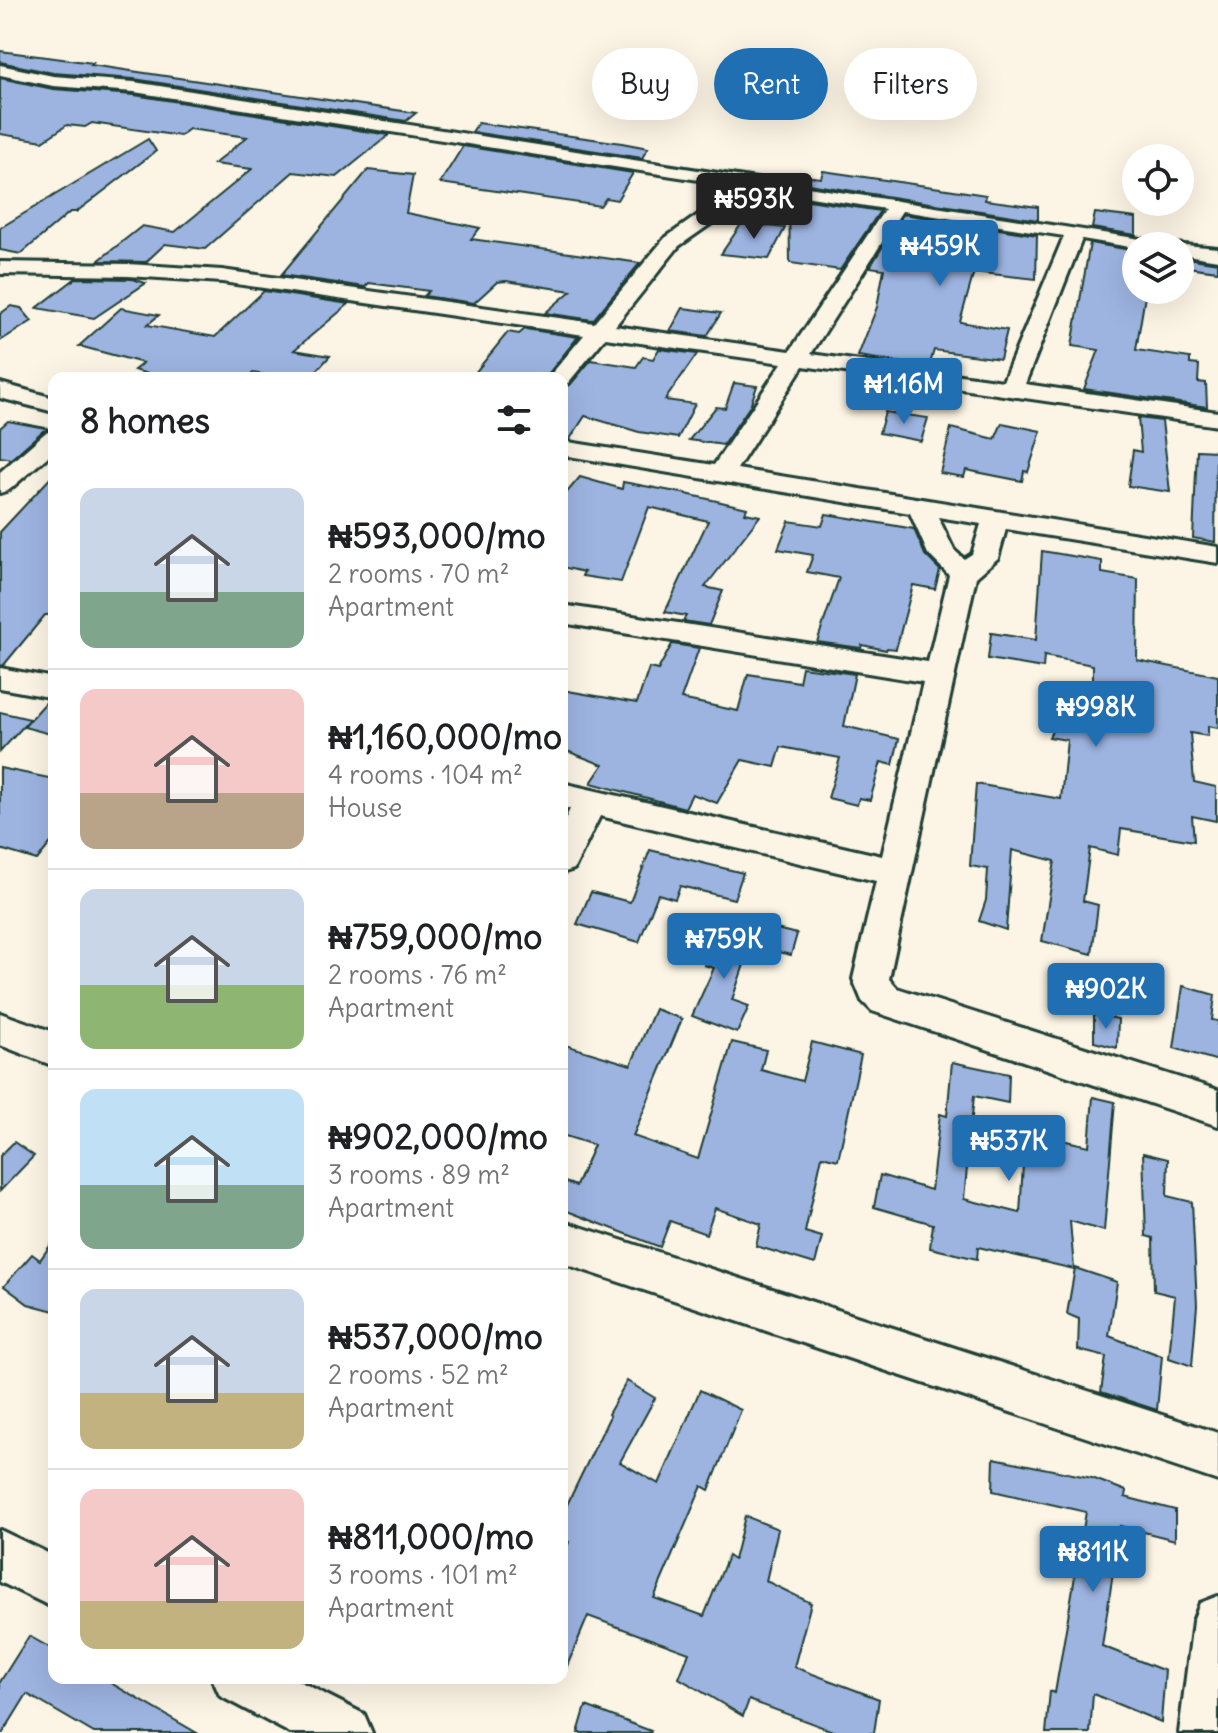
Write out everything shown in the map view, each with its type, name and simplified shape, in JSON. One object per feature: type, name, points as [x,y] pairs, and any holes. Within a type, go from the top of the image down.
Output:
[{"type":"street","points":[[0,70],[53,81],[134,87],[1122,240]]},
{"type":"street","points":[[565,372],[672,242],[715,212],[769,186]]},
{"type":"street","points":[[721,474],[896,206]]},
{"type":"street","points":[[1012,388],[1075,233]]},
{"type":"street","points":[[1194,250],[1218,254]]},
{"type":"street","points":[[0,268],[128,270],[222,276],[1218,419]]},
{"type":"street","points":[[0,390],[48,404]]},
{"type":"street","points":[[0,485],[48,443]]},
{"type":"street","points":[[568,449],[1218,555]]},
{"type":"street","points":[[920,507],[942,554],[963,573]]},
{"type":"street","points":[[996,519],[984,558],[963,573],[871,979],[875,990],[885,1000],[1218,1108]]},
{"type":"street","points":[[568,615],[938,674]]},
{"type":"street","points":[[0,678],[48,687]]},
{"type":"street","points":[[568,833],[576,798],[895,872]]},
{"type":"street","points":[[0,1029],[48,1047]]},
{"type":"street","points":[[568,1244],[1218,1457]]},
{"type":"street","points":[[1206,1733],[1218,1621]]},
{"type":"street","points":[[250,1684],[345,1733]]},
{"type":"building","points":[[0,51],[416,113],[406,121],[134,79],[53,73],[0,62]]},
{"type":"building","points":[[0,78],[53,89],[134,95],[389,135],[337,177],[293,172],[205,249],[165,244],[146,262],[98,261],[142,226],[175,232],[252,169],[214,164],[247,137],[189,129],[180,136],[92,123],[85,127],[67,125],[43,141],[0,134]]},
{"type":"building","points":[[478,123],[648,148],[642,158],[472,132]]},
{"type":"building","points":[[148,139],[156,151],[76,212],[70,212],[21,254],[0,250],[0,228]]},
{"type":"building","points":[[463,146],[633,173],[617,200],[606,198],[600,206],[440,183]]},
{"type":"building","points":[[368,170],[413,175],[406,213],[480,228],[471,239],[640,263],[593,320],[545,313],[571,291],[506,281],[497,282],[474,303],[424,296],[429,291],[369,283],[365,287],[281,275]]},
{"type":"building","points":[[823,171],[986,195],[985,200],[1038,207],[1038,220],[789,181],[794,181],[797,175],[821,178]]},
{"type":"building","points":[[789,197],[880,211],[840,270],[790,263]]},
{"type":"building","points":[[1095,213],[1136,218],[1136,232],[1092,228]]},
{"type":"building","points":[[903,214],[1037,235],[1036,279],[974,272],[960,322],[1007,330],[1000,359],[934,350],[929,367],[858,356],[877,307],[884,269],[870,267]]},
{"type":"building","points":[[742,223],[785,228],[769,259],[721,254]]},
{"type":"building","points":[[1090,243],[1122,249],[1122,304],[1144,304],[1136,350],[1190,358],[1190,364],[1199,365],[1198,382],[1206,383],[1207,407],[1084,389],[1099,350],[1072,346]]},
{"type":"building","points":[[1194,259],[1218,263],[1218,271],[1194,268]]},
{"type":"building","points":[[76,278],[132,279],[146,283],[94,318],[37,308]]},
{"type":"building","points":[[264,291],[349,304],[294,350],[330,356],[315,372],[141,372],[134,370],[143,363],[79,346],[121,308],[159,315],[147,325],[215,337]]},
{"type":"building","points":[[11,306],[21,308],[32,321],[0,341],[0,314]]},
{"type":"building","points":[[683,308],[721,313],[707,336],[670,331]]},
{"type":"building","points":[[525,329],[578,337],[550,372],[476,372],[508,332],[519,334]]},
{"type":"building","points":[[659,349],[697,354],[665,400],[695,404],[678,438],[639,432],[585,416],[568,439],[568,386],[591,360],[636,367],[643,357],[653,359]]},
{"type":"building","points":[[734,383],[757,386],[750,406],[723,445],[689,440],[716,407],[725,408]]},
{"type":"building","points":[[885,412],[928,418],[921,441],[879,433]]},
{"type":"building","points":[[1138,418],[1162,421],[1170,492],[1128,486],[1133,450],[1141,452]]},
{"type":"building","points":[[8,421],[48,430],[11,459],[0,457],[0,428]]},
{"type":"building","points":[[1002,423],[1041,431],[1028,472],[1024,471],[1022,481],[966,470],[964,477],[940,473],[951,428],[995,439]]},
{"type":"building","points":[[1197,450],[1216,451],[1215,542],[1193,538]]},
{"type":"building","points":[[580,477],[622,489],[623,482],[747,508],[745,513],[760,516],[705,587],[723,591],[709,625],[683,621],[686,616],[665,612],[708,521],[649,507],[621,582],[582,576],[584,572],[568,568],[568,491]]},
{"type":"building","points":[[48,480],[48,615],[3,666],[0,665],[0,532]]},
{"type":"building","points":[[826,514],[914,529],[925,555],[940,570],[935,589],[913,585],[896,649],[817,642],[839,578],[807,572],[813,555],[778,549],[789,521],[822,526]]},
{"type":"building","points":[[1042,551],[1102,561],[1102,573],[1138,579],[1137,660],[1218,676],[1218,728],[1208,726],[1208,736],[1190,733],[1194,782],[1216,787],[1216,821],[1192,816],[1194,841],[1121,829],[1118,855],[1090,848],[1083,901],[1098,905],[1092,954],[1042,941],[1055,861],[1012,850],[1006,930],[979,921],[986,900],[988,869],[970,866],[976,784],[1061,799],[1067,740],[1049,737],[1065,705],[1093,715],[1093,665],[1044,656],[1043,668],[988,659],[991,633],[1036,640]]},
{"type":"building","points":[[672,644],[699,648],[681,699],[738,711],[748,674],[799,682],[802,667],[855,674],[844,726],[899,739],[893,765],[881,762],[870,800],[859,798],[857,805],[828,798],[840,758],[781,747],[775,767],[742,760],[717,803],[692,794],[685,808],[591,783],[603,765],[568,751],[568,691],[637,703],[649,668],[658,670]]},
{"type":"building","points":[[48,700],[48,733],[24,727]]},
{"type":"building","points":[[0,712],[30,719],[0,752]]},
{"type":"building","points":[[0,768],[48,778],[48,846],[37,860],[0,849]]},
{"type":"building","points":[[650,850],[743,873],[734,899],[680,886],[675,899],[658,894],[639,942],[577,924],[591,892],[630,902]]},
{"type":"building","points":[[717,928],[753,938],[732,1000],[749,1006],[737,1033],[692,1016],[714,968],[704,965]]},
{"type":"building","points":[[776,929],[797,934],[791,955],[770,950]]},
{"type":"building","points":[[1183,986],[1215,995],[1212,1020],[1218,1021],[1218,1061],[1174,1048]]},
{"type":"building","points":[[655,1009],[682,1019],[633,1136],[698,1159],[732,1042],[766,1050],[761,1070],[802,1081],[812,1042],[861,1055],[838,1160],[822,1156],[805,1232],[822,1237],[815,1264],[756,1246],[761,1224],[715,1208],[706,1234],[670,1221],[660,1247],[568,1211],[568,1183],[576,1186],[594,1145],[568,1137],[568,1046],[631,1065]]},
{"type":"building","points":[[1094,1014],[1118,1019],[1117,1048],[1094,1042]]},
{"type":"building","points":[[952,1062],[1009,1074],[1008,1103],[974,1096],[964,1199],[1020,1213],[1025,1132],[1089,1146],[1093,1097],[1115,1102],[1104,1231],[1070,1221],[1074,1269],[978,1247],[977,1259],[930,1248],[933,1224],[874,1207],[880,1175],[931,1190],[940,1114],[947,1116]]},
{"type":"building","points":[[14,1142],[34,1156],[0,1191],[0,1156]]},
{"type":"building","points":[[1143,1153],[1168,1159],[1167,1196],[1192,1202],[1197,1305],[1192,1366],[1169,1358],[1175,1296],[1154,1291],[1153,1238],[1146,1236]]},
{"type":"building","points":[[48,1249],[48,1309],[28,1304],[4,1286],[32,1254],[40,1260]]},
{"type":"building","points":[[1075,1268],[1117,1282],[1109,1336],[1162,1356],[1157,1410],[1101,1392],[1106,1357],[1078,1350],[1079,1319],[1067,1314]]},
{"type":"building","points":[[627,1381],[655,1398],[620,1462],[659,1484],[700,1390],[741,1410],[709,1490],[702,1486],[654,1598],[704,1616],[728,1556],[734,1560],[745,1516],[778,1529],[766,1581],[811,1603],[794,1667],[879,1699],[874,1733],[838,1733],[749,1700],[743,1716],[679,1678],[689,1653],[588,1616],[568,1664],[568,1503],[610,1416],[608,1414]]},
{"type":"building","points":[[994,1458],[1092,1478],[1126,1491],[1125,1497],[1175,1510],[1175,1540],[1120,1526],[1102,1646],[1165,1671],[1161,1722],[1093,1694],[1090,1733],[1046,1733],[1050,1691],[1055,1693],[1086,1512],[993,1491]]},
{"type":"building","points":[[29,1636],[48,1647],[48,1684],[112,1684],[197,1733],[94,1733],[27,1694],[3,1733],[0,1733],[0,1682]]},
{"type":"building","points":[[586,1706],[651,1731],[578,1733]]}]
